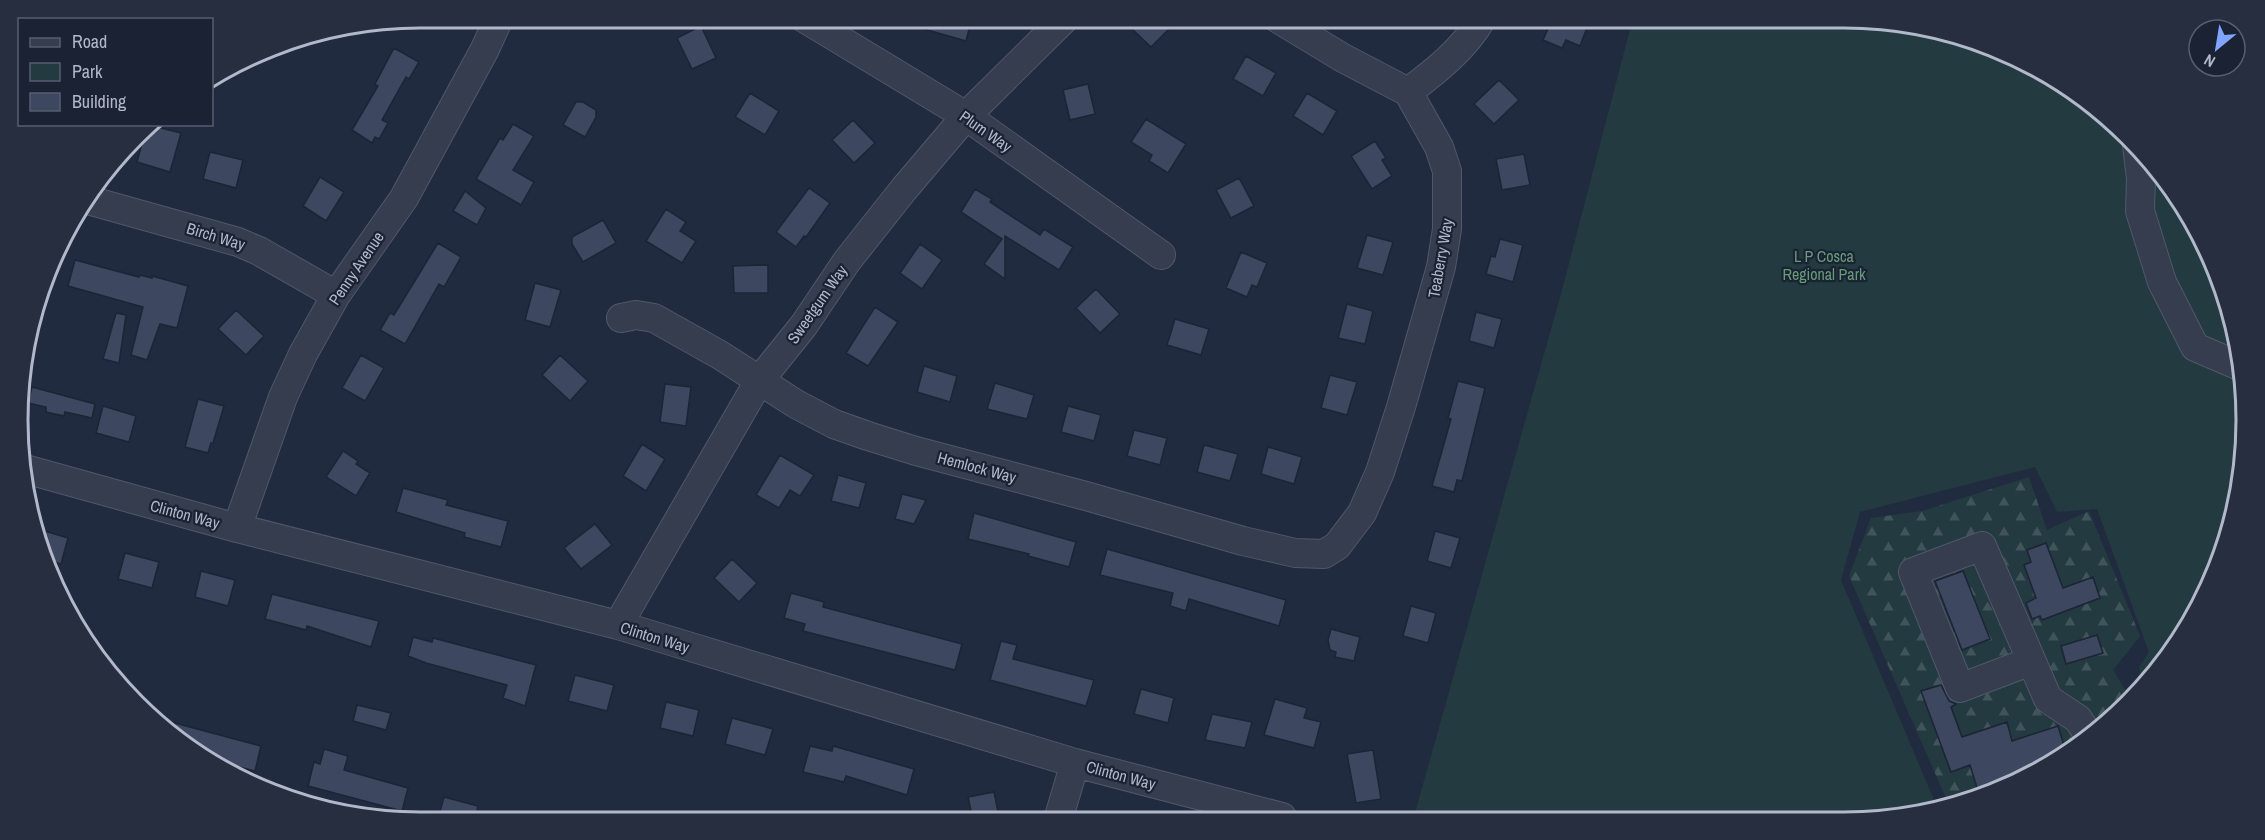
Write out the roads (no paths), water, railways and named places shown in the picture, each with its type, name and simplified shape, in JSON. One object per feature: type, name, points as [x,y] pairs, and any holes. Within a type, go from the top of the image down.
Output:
[{"type":"street","name":"Penny Avenue","points":[[237,528],[283,396],[303,354],[336,295],[404,198],[494,28]]},
{"type":"street","name":"Plum Way","points":[[821,28],[966,116],[1161,255]]},
{"type":"street","name":"Sweetgum Way","points":[[618,626],[759,381],[804,325],[847,261],[904,189],[966,116],[1055,28]]},
{"type":"street","points":[[1294,28],[1343,58],[1408,92],[1432,74],[1461,46],[1474,28]]},
{"type":"street","name":"Teaberry Way","points":[[1349,532],[1362,513],[1380,472],[1433,302],[1447,229],[1447,171],[1439,147],[1408,92]]},
{"type":"street","points":[[2139,162],[2140,211],[2162,282],[2194,347],[2232,363]]},
{"type":"street","name":"Birch Way","points":[[94,202],[238,242],[259,251],[336,295]]},
{"type":"street","name":"Hemlock Way","points":[[621,318],[636,315],[654,318],[796,404],[834,424],[916,452],[1295,553],[1324,554],[1337,546],[1349,532]]},
{"type":"street","name":"Clinton Way","points":[[32,472],[237,528],[618,626],[1076,763],[1263,812]]},
{"type":"street","points":[[2031,661],[1960,688],[1913,572],[1982,546],[2048,699],[2078,719],[2085,729]]},
{"type":"street","points":[[1061,812],[1076,763]]},
{"type":"park label","name":"L P Cosca Regional Park","points":[[1824,265]]}]
